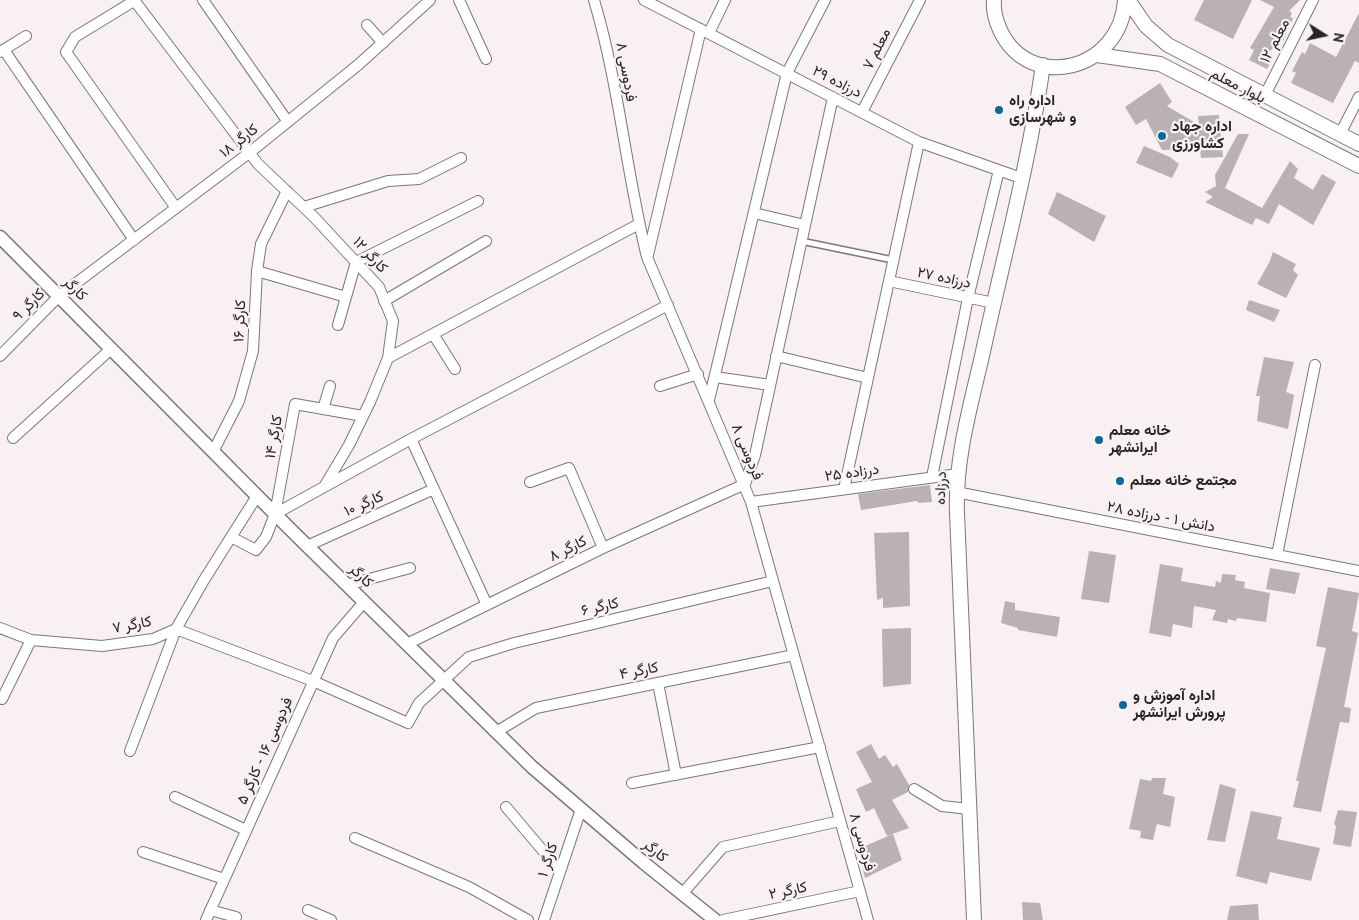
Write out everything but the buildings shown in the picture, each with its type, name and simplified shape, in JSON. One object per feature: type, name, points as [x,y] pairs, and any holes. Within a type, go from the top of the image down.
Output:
[{"type":"main road","points":[[992,1],[1000,28],[1014,49],[1027,59],[1042,65],[1070,66],[1097,55],[1109,44],[1118,29],[1124,13],[1126,0]]},
{"type":"main road","name":"بلوار معلم","points":[[1126,0],[1146,26],[1168,45],[1359,144]]},
{"type":"main road","name":"بلوار معلم","points":[[1097,55],[1160,64],[1359,166]]},
{"type":"main road","name":"درزاده","points":[[974,920],[956,492],[959,461],[1022,178],[1038,99],[1042,65]]},
{"type":"street","points":[[134,0],[75,37],[66,52],[176,208]]},
{"type":"street","name":"کارگر ۱۲","points":[[134,0],[248,153],[286,192],[304,207],[378,287],[393,321],[388,358],[363,416],[324,487]]},
{"type":"street","points":[[204,0],[288,122]]},
{"type":"street","name":"کارگر ۱۸","points":[[59,296],[288,122],[383,43],[430,0]]},
{"type":"street","points":[[459,0],[486,59]]},
{"type":"street","name":"فردوسی ۸","points":[[594,0],[605,39],[639,224],[647,257],[751,502],[868,920]]},
{"type":"street","name":"درزاده ۲۹","points":[[644,0],[919,142],[1022,178]]},
{"type":"street","points":[[647,257],[705,31],[725,0]]},
{"type":"street","points":[[709,400],[786,73],[825,0]]},
{"type":"street","name":"معلم ۷","points":[[862,112],[920,0]]},
{"type":"street","name":"معلم ۱۲","points":[[1265,95],[1313,0]]},
{"type":"street","points":[[367,25],[383,43]]},
{"type":"street","points":[[26,36],[2,51],[134,240]]},
{"type":"street","points":[[744,484],[755,455],[833,97]]},
{"type":"street","points":[[1340,134],[1359,97]]},
{"type":"street","points":[[844,489],[919,142]]},
{"type":"street","points":[[304,207],[388,181],[419,179],[461,158]]},
{"type":"street","points":[[932,478],[968,298],[999,170]]},
{"type":"street","name":"کارگر ۱۶","points":[[213,452],[239,402],[253,351],[256,271],[260,244],[286,192]]},
{"type":"street","points":[[338,325],[356,262],[478,202]]},
{"type":"street","points":[[754,213],[805,225]]},
{"type":"street","points":[[388,358],[639,224]]},
{"type":"street","name":"کارگر","points":[[0,237],[274,514],[532,767],[715,920]]},
{"type":"street","points":[[384,301],[486,241]]},
{"type":"street","points":[[256,271],[346,297]]},
{"type":"street","name":"درزاده ۲۷","points":[[889,281],[994,304]]},
{"type":"street","name":"کارگر ۹","points":[[0,356],[59,296]]},
{"type":"street","points":[[231,537],[256,550],[266,537],[274,514],[411,439],[668,305]]},
{"type":"street","points":[[433,334],[455,369]]},
{"type":"street","points":[[13,438],[111,348]]},
{"type":"street","points":[[776,356],[868,378]]},
{"type":"street","points":[[1277,555],[1315,365]]},
{"type":"street","points":[[660,386],[698,374]]},
{"type":"street","points":[[715,377],[770,386]]},
{"type":"street","points":[[323,409],[330,386]]},
{"type":"street","name":"کارگر ۱۴","points":[[274,514],[295,404],[363,416]]},
{"type":"street","points":[[411,439],[487,605]]},
{"type":"street","points":[[530,482],[569,468],[603,548]]},
{"type":"street","name":"درزاده ۲۵","points":[[751,502],[958,474]]},
{"type":"street","name":"کارگر ۸","points":[[407,644],[603,548],[744,484]]},
{"type":"street","name":"کارگر ۱۰","points":[[307,546],[434,489]]},
{"type":"street","name":"دانش ۱ - درزاده ۲۸","points":[[956,492],[1359,571]]},
{"type":"street","points":[[130,751],[176,629],[204,580],[257,496]]},
{"type":"street","points":[[347,585],[410,568]]},
{"type":"street","name":"کارگر ۶","points":[[313,681],[408,723],[419,703],[469,657],[514,643],[773,581]]},
{"type":"street","name":"فردوسی ۱۶ - کارگر ۵","points":[[208,915],[332,638],[364,602]]},
{"type":"street","name":"کارگر ۷","points":[[0,628],[31,640],[102,646],[153,639],[176,629]]},
{"type":"street","points":[[176,629],[313,681]]},
{"type":"street","points":[[2,700],[31,640]]},
{"type":"street","name":"کارگر ۴","points":[[496,732],[536,708],[794,655]]},
{"type":"street","points":[[658,683],[676,775]]},
{"type":"street","points":[[632,783],[820,747]]},
{"type":"street","points":[[914,789],[942,806],[969,809]]},
{"type":"street","points":[[175,797],[246,830]]},
{"type":"street","points":[[506,807],[560,871]]},
{"type":"street","name":"کارگر ۱","points":[[544,920],[581,809]]},
{"type":"street","points":[[682,894],[722,847],[840,821]]},
{"type":"street","points":[[355,838],[469,887],[528,920]]},
{"type":"street","points":[[143,852],[224,879]]},
{"type":"street","name":"کارگر ۲","points":[[723,920],[860,891]]},
{"type":"street","points":[[308,910],[331,920]]},
{"type":"street","points":[[208,915],[236,917]]},
{"type":"lane","points":[[801,241],[893,260]]},
{"type":"place","name":"اداره راه و شهرسازی","points":[[999,110]]},
{"type":"place","name":"اداره جهاد کشاورزی","points":[[1162,136]]},
{"type":"place","name":"خانه معلم ایرانشهر","points":[[1099,440]]},
{"type":"place","name":"مجتمع خانه معلم","points":[[1120,481]]},
{"type":"place","name":"اداره آموزش و پرورش ایرانشهر","points":[[1123,705]]}]
